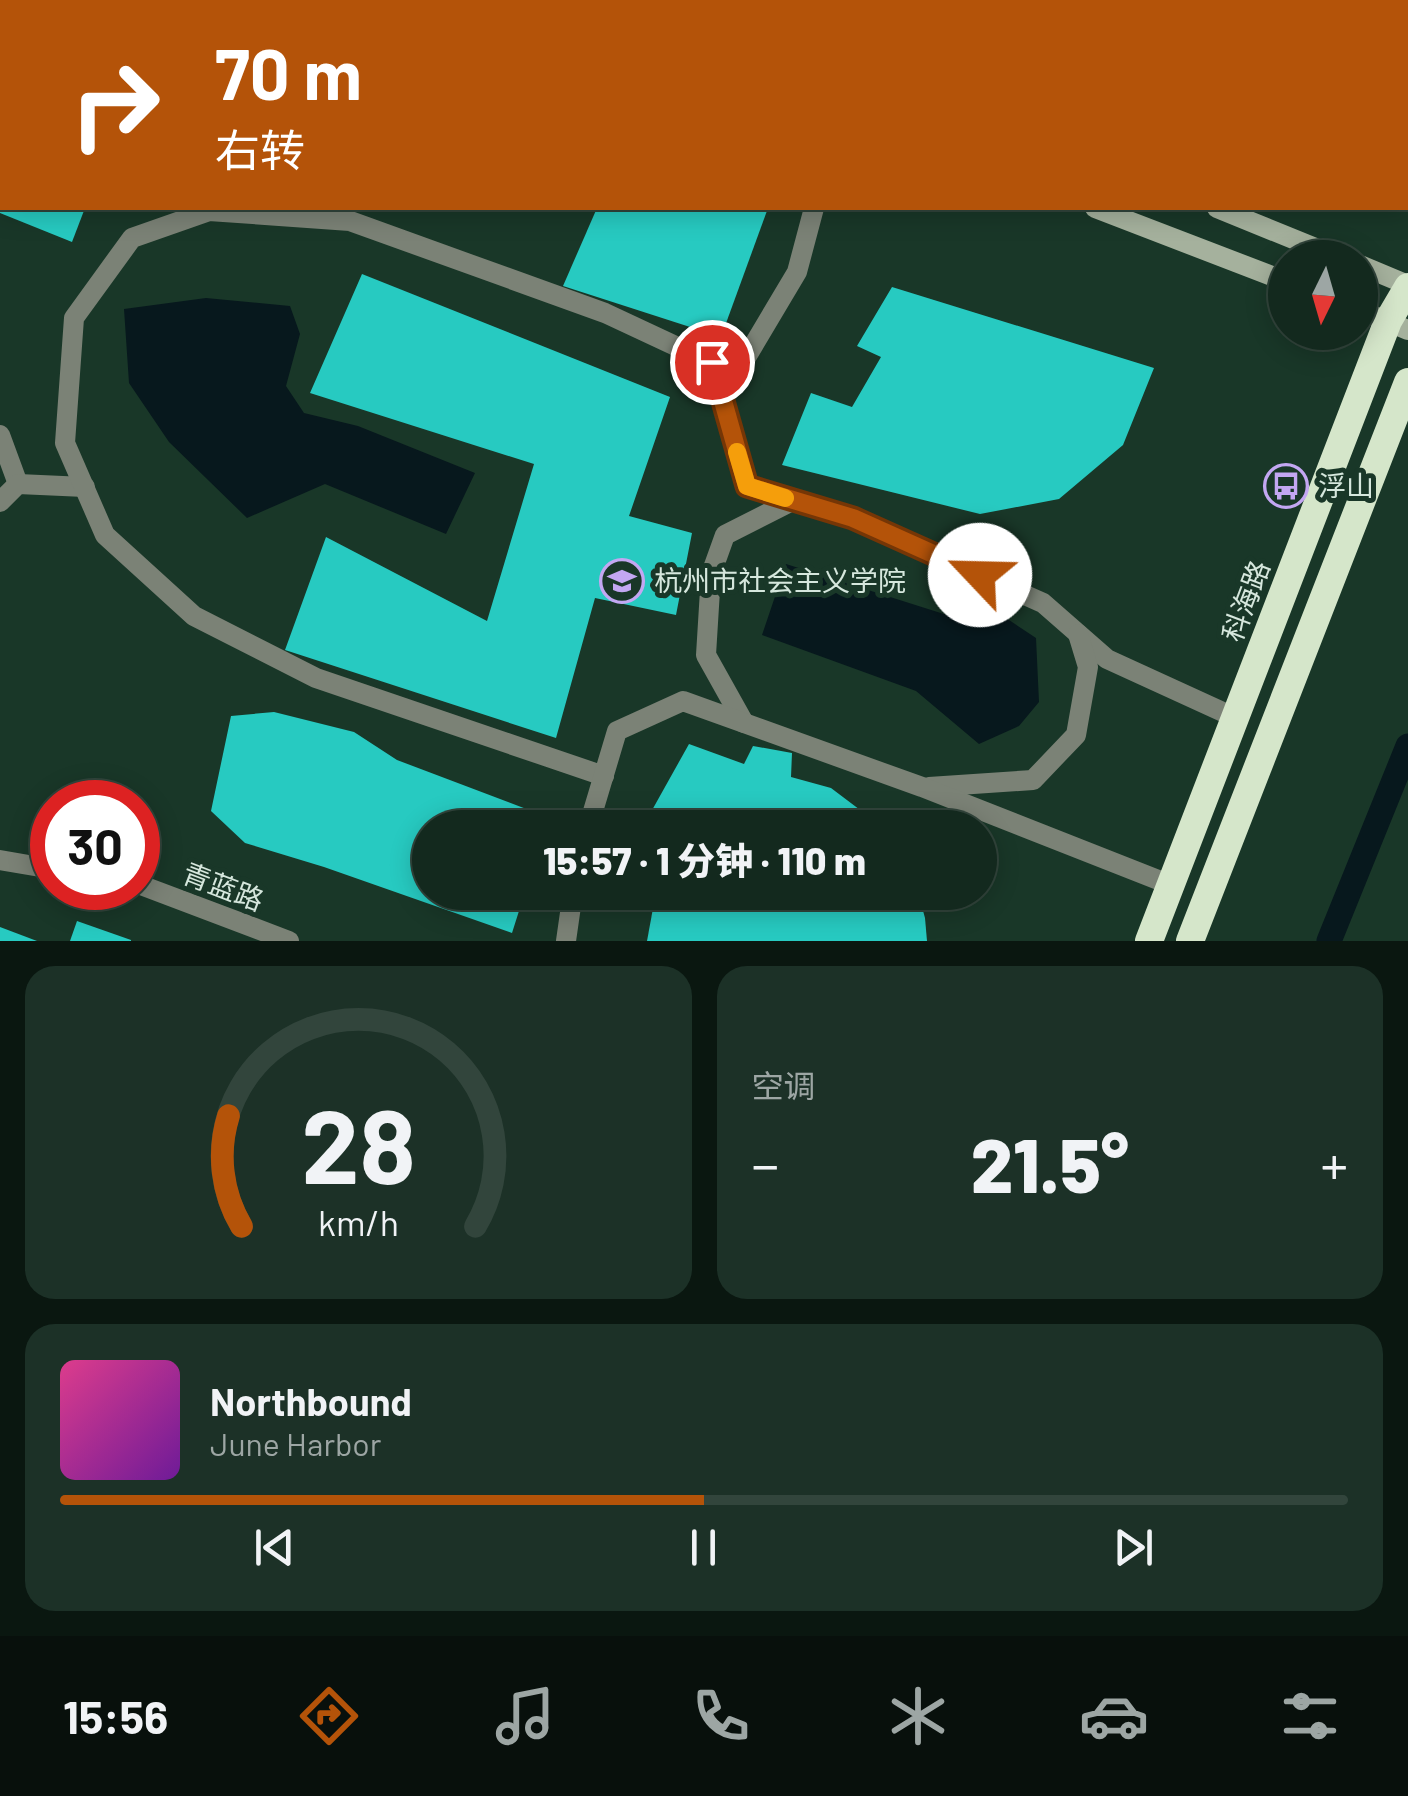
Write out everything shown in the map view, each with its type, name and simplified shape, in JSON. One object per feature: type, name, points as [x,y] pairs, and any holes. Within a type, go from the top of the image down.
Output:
[{"type":"highway","name":"科海路","points":[[1149,941],[1236,718],[1398,326],[1408,286]]},
{"type":"highway","points":[[1190,941],[1408,382]]},
{"type":"main road","points":[[1100,210],[1268,274]]},
{"type":"main road","points":[[1222,210],[1296,240]]},
{"type":"main road","points":[[1378,274],[1408,286]]},
{"type":"street","points":[[722,398],[797,272],[813,210]]},
{"type":"street","points":[[604,776],[316,678],[194,616],[105,534],[66,443],[74,318],[132,238],[208,211],[350,221],[604,313],[712,362],[747,486],[853,518],[1043,603],[1106,659],[1236,718]]},
{"type":"street","points":[[0,435],[18,484]]},
{"type":"street","points":[[0,502],[18,484],[85,487]]},
{"type":"street","points":[[744,723],[706,655],[711,574],[725,535],[794,500]]},
{"type":"street","points":[[922,787],[1033,780],[1076,735],[1088,667],[1078,634]]},
{"type":"street","points":[[594,810],[617,732],[683,702],[922,787],[1171,885]]},
{"type":"street","points":[[0,860],[30,865]]},
{"type":"street","name":"青蓝路","points":[[160,892],[289,941]]},
{"type":"street","points":[[566,941],[570,910]]},
{"type":"shaded area","points":[[206,298],[290,306],[300,334],[286,386],[304,413],[358,426],[475,473],[446,534],[325,484],[247,518],[169,442],[129,383],[124,309]]},
{"type":"shaded area","points":[[786,564],[947,615],[994,610],[1036,638],[1039,702],[1019,726],[979,744],[916,691],[762,635]]},
{"type":"building","points":[[0,210],[84,210],[72,242]]},
{"type":"building","points":[[596,210],[767,210],[721,337],[563,286]]},
{"type":"building","points":[[362,274],[670,397],[629,516],[692,533],[676,615],[595,598],[556,738],[285,650],[326,537],[487,621],[534,464],[310,393]]},
{"type":"building","points":[[892,287],[1154,368],[1123,445],[1059,499],[980,514],[782,465],[811,393],[852,407],[881,357],[857,346]]},
{"type":"building","points":[[274,712],[354,732],[397,760],[529,810],[412,810],[412,898],[245,843],[211,811],[231,716]]},
{"type":"building","points":[[689,744],[744,764],[753,746],[792,753],[791,777],[831,788],[860,810],[652,810]]},
{"type":"building","points":[[446,910],[519,910],[512,933]]},
{"type":"building","points":[[653,910],[923,910],[927,941],[647,941]]},
{"type":"building","points":[[77,921],[131,940],[131,941],[70,941]]},
{"type":"building","points":[[0,927],[37,941],[0,941]]},
{"type":"waterway","points":[[1329,941],[1408,746]]},
{"type":"slow traffic","points":[[737,452],[747,486],[785,498]]},
{"type":"place","name":"浮山","points":[[1286,486]]},
{"type":"place","name":"杭州市社会主义学院","points":[[622,581]]},
{"type":"route","points":[[712,362],[747,486],[853,518],[980,575]]}]
